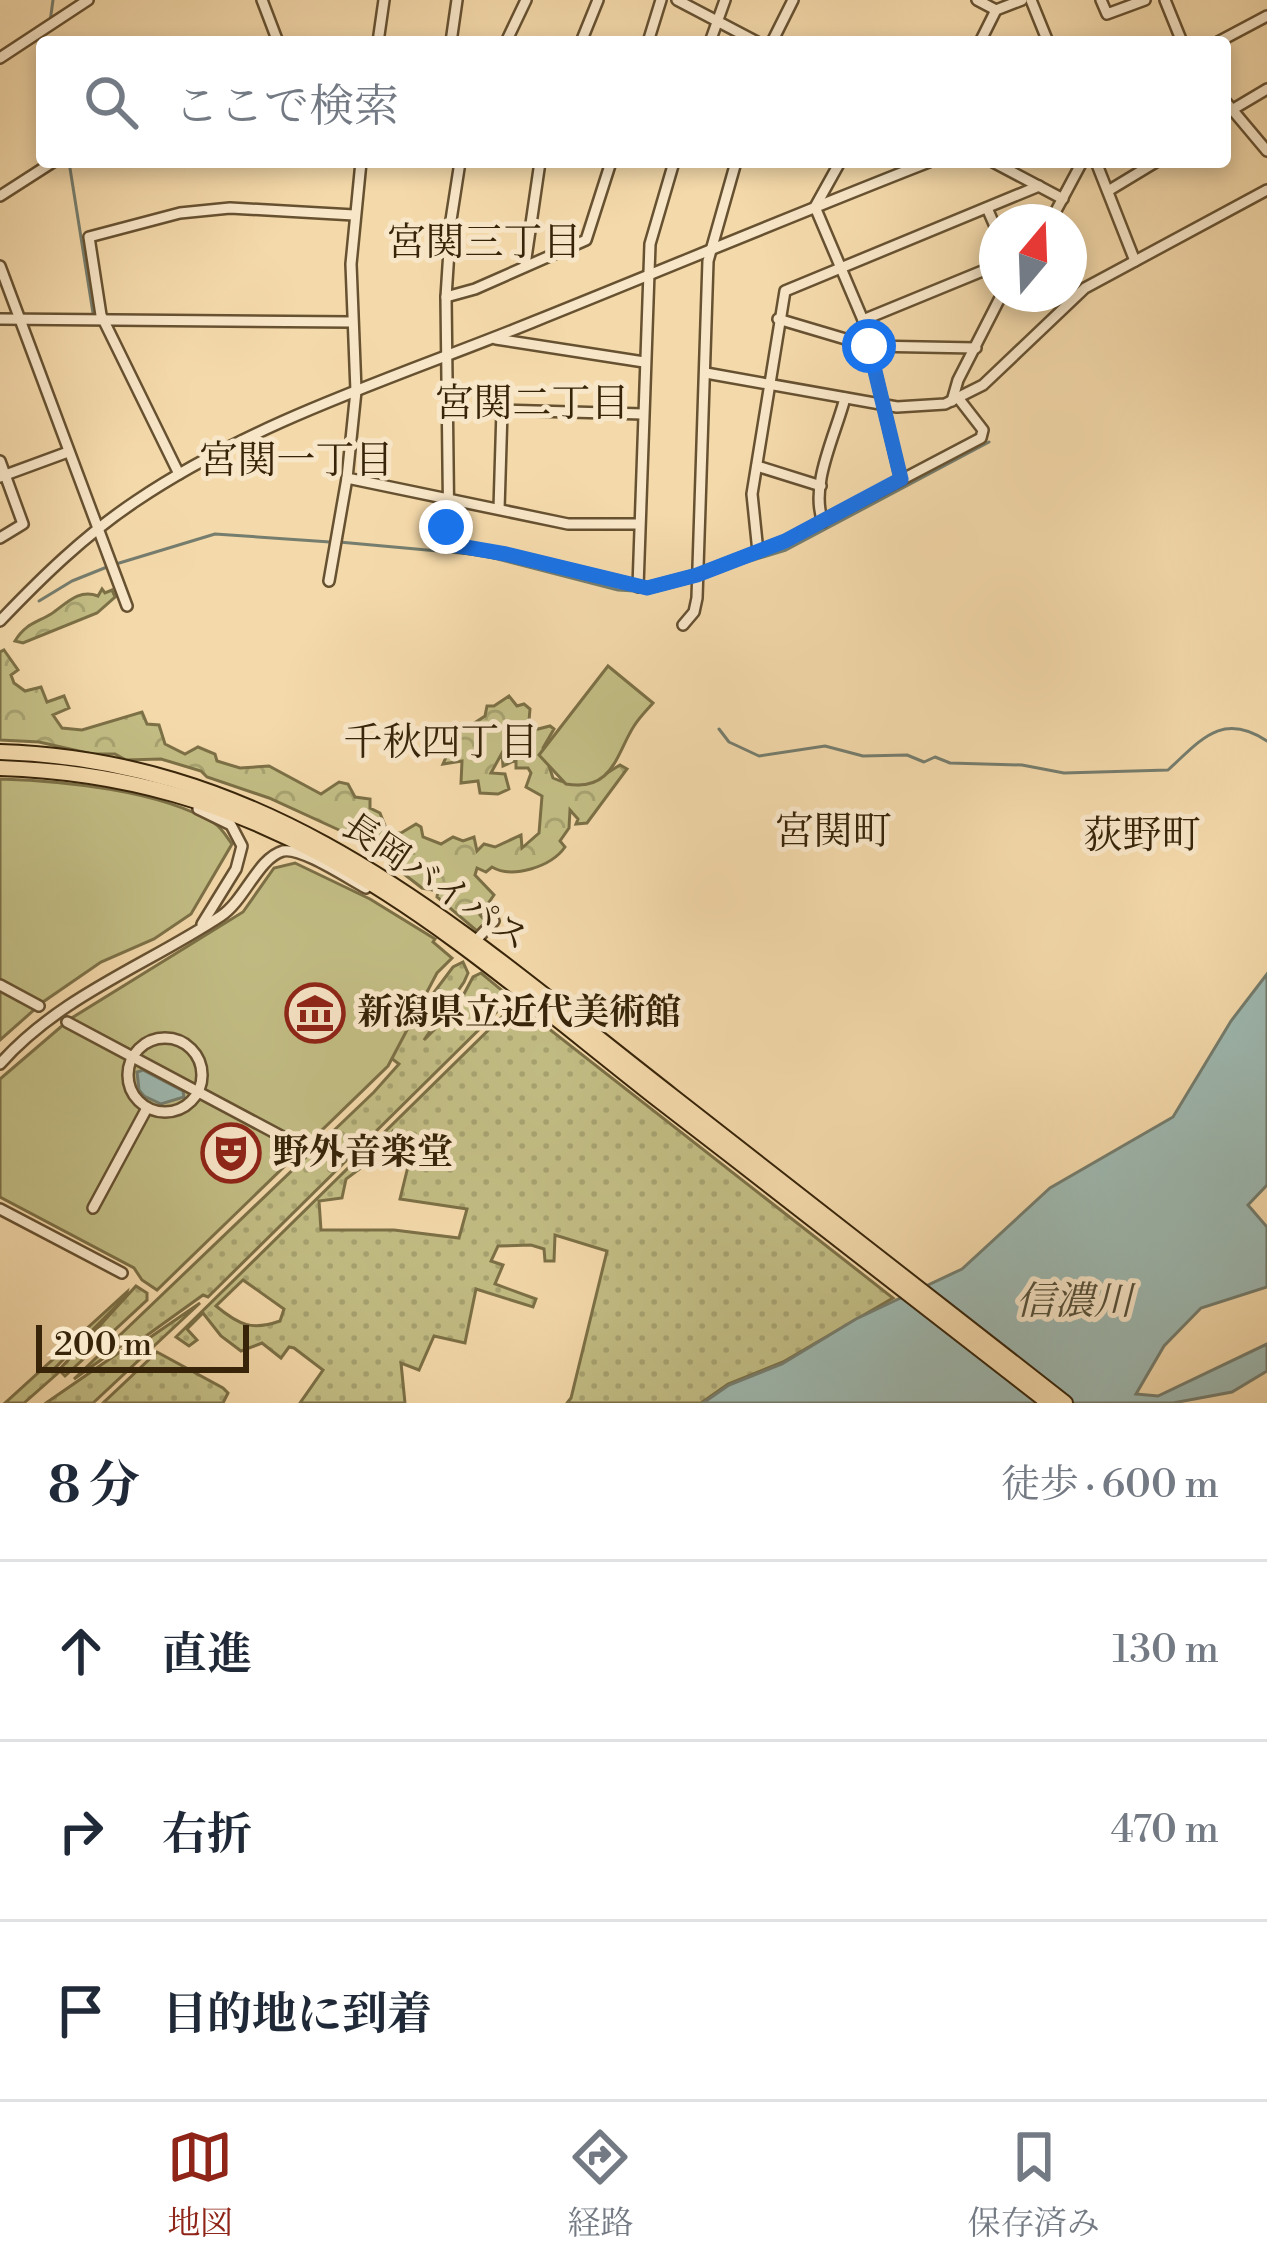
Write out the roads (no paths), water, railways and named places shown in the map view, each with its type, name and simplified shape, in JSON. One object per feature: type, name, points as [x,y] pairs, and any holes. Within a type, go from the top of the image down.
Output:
[{"type":"highway","name":"長岡バイパス","points":[[0,750],[146,772],[248,805],[348,855],[1065,1403]]},
{"type":"highway","name":"長岡バイパス","points":[[0,768],[96,775],[184,795],[272,827],[329,856],[496,966],[1049,1403]]},
{"type":"street","points":[[0,56],[88,0]]},
{"type":"street","points":[[262,0],[276,36]]},
{"type":"street","points":[[379,36],[384,0]]},
{"type":"street","points":[[452,36],[457,0]]},
{"type":"street","points":[[509,36],[526,0]]},
{"type":"street","points":[[583,36],[598,0]]},
{"type":"street","points":[[650,36],[661,0]]},
{"type":"street","points":[[677,0],[746,36]]},
{"type":"street","points":[[712,36],[725,0]]},
{"type":"street","points":[[775,36],[793,0]]},
{"type":"street","points":[[976,0],[996,10]]},
{"type":"street","points":[[983,36],[996,10],[1022,0]]},
{"type":"street","points":[[1031,0],[1046,36]]},
{"type":"street","points":[[1101,0],[1107,14],[1144,0]]},
{"type":"street","points":[[1165,0],[1180,36]]},
{"type":"street","points":[[1229,36],[1267,16]]},
{"type":"street","points":[[1231,106],[1267,89]]},
{"type":"street","points":[[1231,111],[1263,138],[1267,152]]},
{"type":"street","points":[[0,196],[44,168]]},
{"type":"street","points":[[329,581],[356,392],[354,214],[360,168]]},
{"type":"street","points":[[459,168],[451,220],[444,358],[448,544],[638,587],[697,575],[758,552],[981,438],[983,430],[956,400],[958,380],[993,312]]},
{"type":"street","points":[[525,265],[539,168]]},
{"type":"street","points":[[446,297],[586,240],[608,168]]},
{"type":"street","points":[[638,587],[647,276],[650,244],[672,168]]},
{"type":"street","points":[[683,625],[696,607],[710,250],[734,168]]},
{"type":"street","points":[[815,207],[837,168]]},
{"type":"street","points":[[0,624],[98,530],[179,474],[356,392],[914,168]]},
{"type":"street","points":[[1005,168],[1063,199]]},
{"type":"street","points":[[1060,204],[1079,168]]},
{"type":"street","points":[[1098,168],[1135,261]]},
{"type":"street","points":[[1108,191],[1146,168]]},
{"type":"street","points":[[996,204],[1039,185]]},
{"type":"street","points":[[706,373],[883,405],[919,408],[956,400],[1000,370],[1067,301],[1267,190]]},
{"type":"street","points":[[815,207],[863,320],[901,479]]},
{"type":"street","points":[[179,474],[103,320],[89,237],[180,213],[230,208],[354,214]]},
{"type":"street","points":[[758,552],[751,505],[785,291],[979,211]]},
{"type":"street","points":[[0,266],[127,606]]},
{"type":"street","points":[[863,320],[979,272]]},
{"type":"street","points":[[778,319],[869,346],[976,348]]},
{"type":"street","points":[[0,320],[352,322]]},
{"type":"street","points":[[491,338],[644,362]]},
{"type":"street","points":[[823,522],[818,506],[821,486],[845,398]]},
{"type":"street","points":[[499,509],[502,410],[643,415]]},
{"type":"street","points":[[3,476],[68,452]]},
{"type":"street","points":[[0,461],[23,524],[0,538]]},
{"type":"street","points":[[757,466],[821,486]]},
{"type":"street","points":[[347,478],[568,524],[639,524]]},
{"type":"street","points":[[96,775],[167,796],[235,829],[242,846],[240,862],[199,929]]},
{"type":"street","points":[[0,1064],[73,1001],[176,946],[240,902],[269,857],[291,850],[418,914]]},
{"type":"street","points":[[479,937],[494,921]]},
{"type":"street","points":[[0,985],[39,1006]]},
{"type":"street","points":[[67,1022],[294,1142]]},
{"type":"street","points":[[155,1039],[184,1043],[201,1065],[199,1092],[173,1112],[147,1108],[129,1085],[132,1057],[155,1039]]},
{"type":"street","points":[[93,1208],[147,1108]]},
{"type":"street","points":[[0,1209],[122,1273]]},
{"type":"water","name":"信濃川","points":[[1267,974],[1267,1185],[1248,1205],[1267,1227],[1267,1287],[1201,1308],[1164,1346],[1136,1394],[1158,1396],[1267,1344],[1267,1371],[1232,1392],[1173,1403],[703,1403],[729,1385],[782,1364],[856,1319],[962,1269],[1050,1188],[1173,1117],[1231,1021]]},
{"type":"water","points":[[143,1070],[183,1091],[184,1097],[161,1104],[144,1096],[137,1072]]},
{"type":"waterway","points":[[50,22],[53,0]]},
{"type":"waterway","points":[[70,168],[93,313]]},
{"type":"waterway","points":[[339,542],[482,555],[618,590],[650,592],[786,550],[989,442]]},
{"type":"waterway","points":[[116,564],[215,534],[330,542]]},
{"type":"waterway","points":[[39,601],[107,567]]},
{"type":"waterway","points":[[719,729],[729,742],[759,756],[825,746],[863,756],[907,755],[924,762],[935,757],[950,763],[1022,765],[1064,773],[1168,770],[1202,740],[1225,729],[1251,732],[1267,741]]},
{"type":"place","name":"新潟県立近代美術館","points":[[315,1013]]},
{"type":"place","name":"野外音楽堂","points":[[231,1153]]},
{"type":"district","name":"宮関三丁目","points":[[484,243]]},
{"type":"district","name":"宮関二丁目","points":[[532,404]]},
{"type":"district","name":"宮関一丁目","points":[[296,461]]},
{"type":"district","name":"千秋四丁目","points":[[441,743]]},
{"type":"district","name":"宮関町","points":[[833,832]]},
{"type":"district","name":"荻野町","points":[[1142,836]]}]
